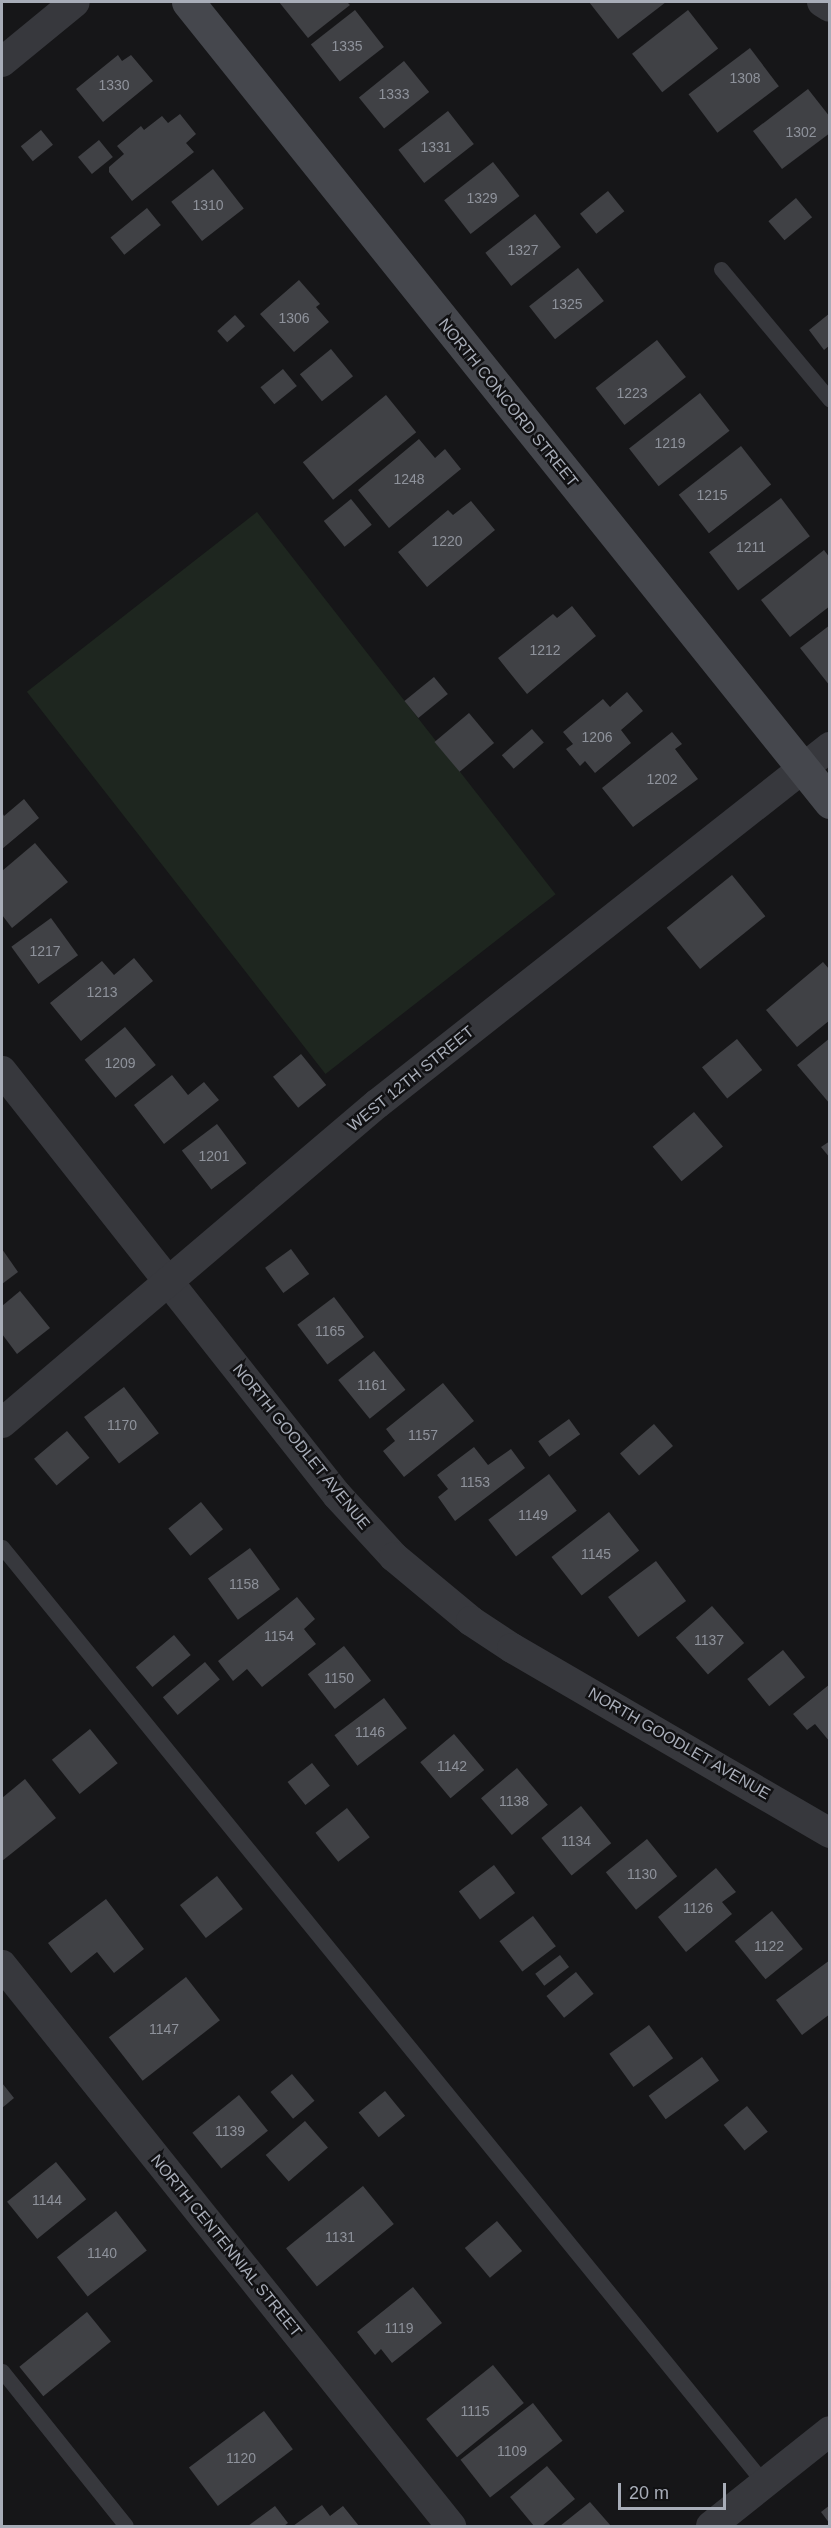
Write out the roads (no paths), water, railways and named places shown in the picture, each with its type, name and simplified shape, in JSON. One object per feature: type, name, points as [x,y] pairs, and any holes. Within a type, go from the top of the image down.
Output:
[{"type":"main road","name":"NORTH CONCORD STREET","points":[[188,2],[830,802]]},
{"type":"street","points":[[2,62],[75,2]]},
{"type":"street","points":[[822,2],[830,7]]},
{"type":"street","name":"WEST 12TH STREET","points":[[2,1423],[170,1284],[377,1104],[830,747]]},
{"type":"street","name":"NORTH GOODLET AVENUE","points":[[2,1071],[337,1495],[418,1580],[512,1648],[830,1833]]},
{"type":"street","name":"NORTH CENTENNIAL STREET","points":[[2,1965],[451,2526]]},
{"type":"street","points":[[718,2524],[764,2483],[830,2431]]},
{"type":"lane","points":[[721,269],[830,400]]},
{"type":"lane","points":[[2,1546],[764,2483]]},
{"type":"lane","points":[[2,2371],[126,2526]]}]
